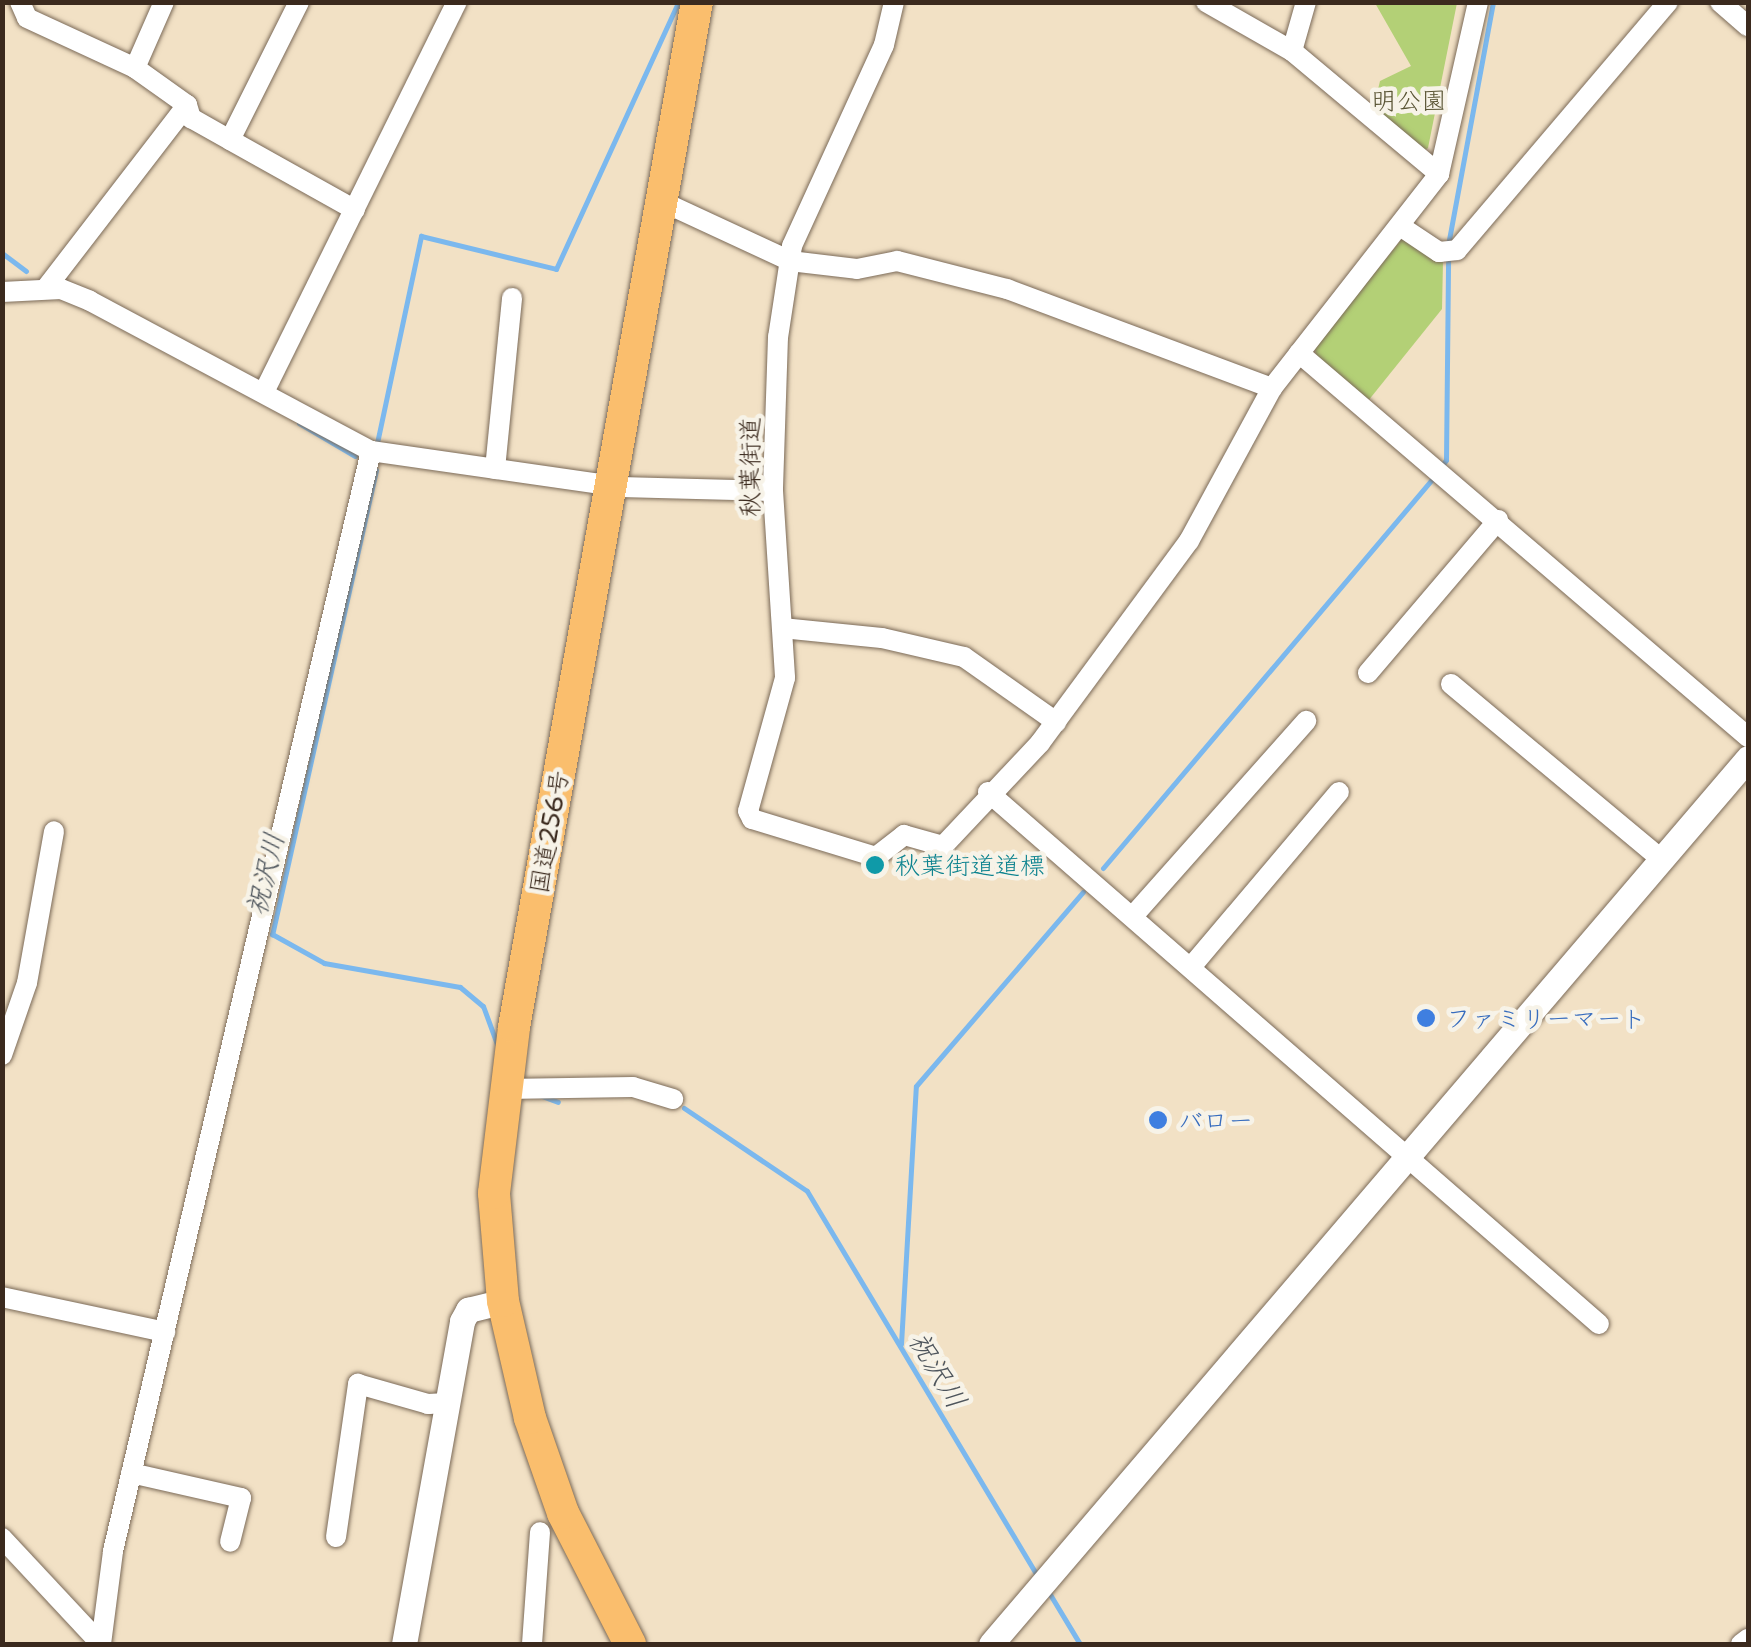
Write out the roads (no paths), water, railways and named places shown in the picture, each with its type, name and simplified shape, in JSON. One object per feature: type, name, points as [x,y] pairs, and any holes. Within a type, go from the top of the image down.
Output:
[{"type":"highway","name":"国道256号","points":[[630,1644],[564,1513],[530,1418],[504,1301],[493,1213],[519,1076],[610,486],[696,2]]},
{"type":"street","points":[[20,2],[27,18],[135,68],[188,106],[190,118],[355,210]]},
{"type":"street","points":[[135,68],[164,2]]},
{"type":"street","points":[[230,140],[298,2]]},
{"type":"street","points":[[266,390],[458,2]]},
{"type":"street","name":"秋葉街道","points":[[894,2],[884,45],[840,132],[790,261],[778,337],[772,491],[785,678],[748,811],[752,819],[876,857],[904,835],[944,846],[988,792]]},
{"type":"street","points":[[1206,2],[1292,50],[1439,174]]},
{"type":"street","points":[[1292,50],[1306,2]]},
{"type":"street","points":[[1478,2],[1439,174],[1272,388],[1190,541],[1056,722],[988,792],[1599,1324]]},
{"type":"street","points":[[1400,226],[1446,252],[1668,2]]},
{"type":"street","points":[[1720,2],[1748,26]]},
{"type":"street","points":[[46,288],[188,106]]},
{"type":"street","points":[[661,200],[790,261],[857,269],[897,261],[1007,289],[1272,388]]},
{"type":"street","points":[[2,292],[46,288],[90,300],[266,390],[371,450],[610,486],[772,491]]},
{"type":"street","points":[[495,469],[512,298]]},
{"type":"street","points":[[1300,353],[1748,738]]},
{"type":"street","points":[[101,1644],[112,1552],[371,450]]},
{"type":"street","points":[[1368,673],[1498,520]]},
{"type":"street","points":[[782,628],[882,638],[964,657],[1056,722]]},
{"type":"street","points":[[1451,684],[1662,860]]},
{"type":"street","points":[[1133,916],[1306,721]]},
{"type":"street","points":[[991,1644],[1748,758]]},
{"type":"street","points":[[1192,966],[1339,792]]},
{"type":"street","points":[[2,1054],[27,983],[54,831]]},
{"type":"street","points":[[519,1076],[633,1087],[673,1099]]},
{"type":"street","points":[[2,1297],[165,1332]]},
{"type":"street","points":[[404,1644],[447,1403],[468,1310],[504,1301]]},
{"type":"street","points":[[336,1537],[358,1384],[428,1404],[447,1403]]},
{"type":"street","points":[[132,1474],[242,1498],[230,1542]]},
{"type":"street","points":[[532,1644],[540,1532]]},
{"type":"street","points":[[2,1538],[101,1644]]},
{"type":"street","points":[[1741,1644],[1748,1639]]},
{"type":"waterway","points":[[377,443],[421,236],[556,269],[678,2]]},
{"type":"waterway","points":[[1448,245],[1493,2]]},
{"type":"waterway","points":[[2,253],[26,271]]},
{"type":"waterway","points":[[1440,468],[1446,460],[1448,256]]},
{"type":"waterway","points":[[299,423],[355,456]]},
{"type":"waterway","name":"祝沢川","points":[[376,470],[272,934],[324,963],[460,987],[483,1006],[497,1044]]},
{"type":"waterway","points":[[1103,868],[1434,477]]},
{"type":"waterway","points":[[901,1344],[916,1086],[1083,892]]},
{"type":"waterway","name":"祝沢川","points":[[539,1095],[558,1102]]},
{"type":"waterway","name":"祝沢川","points":[[684,1108],[807,1191],[1039,1578]]},
{"type":"waterway","name":"祝沢川","points":[[1048,1591],[1080,1644]]},
{"type":"place","name":"秋葉街道道標","points":[[875,865]]},
{"type":"place","name":"ファミリーマート","points":[[1426,1018]]},
{"type":"place","name":"バロー","points":[[1158,1120]]},
{"type":"park label","name":"明公園","points":[[1409,100]]}]
